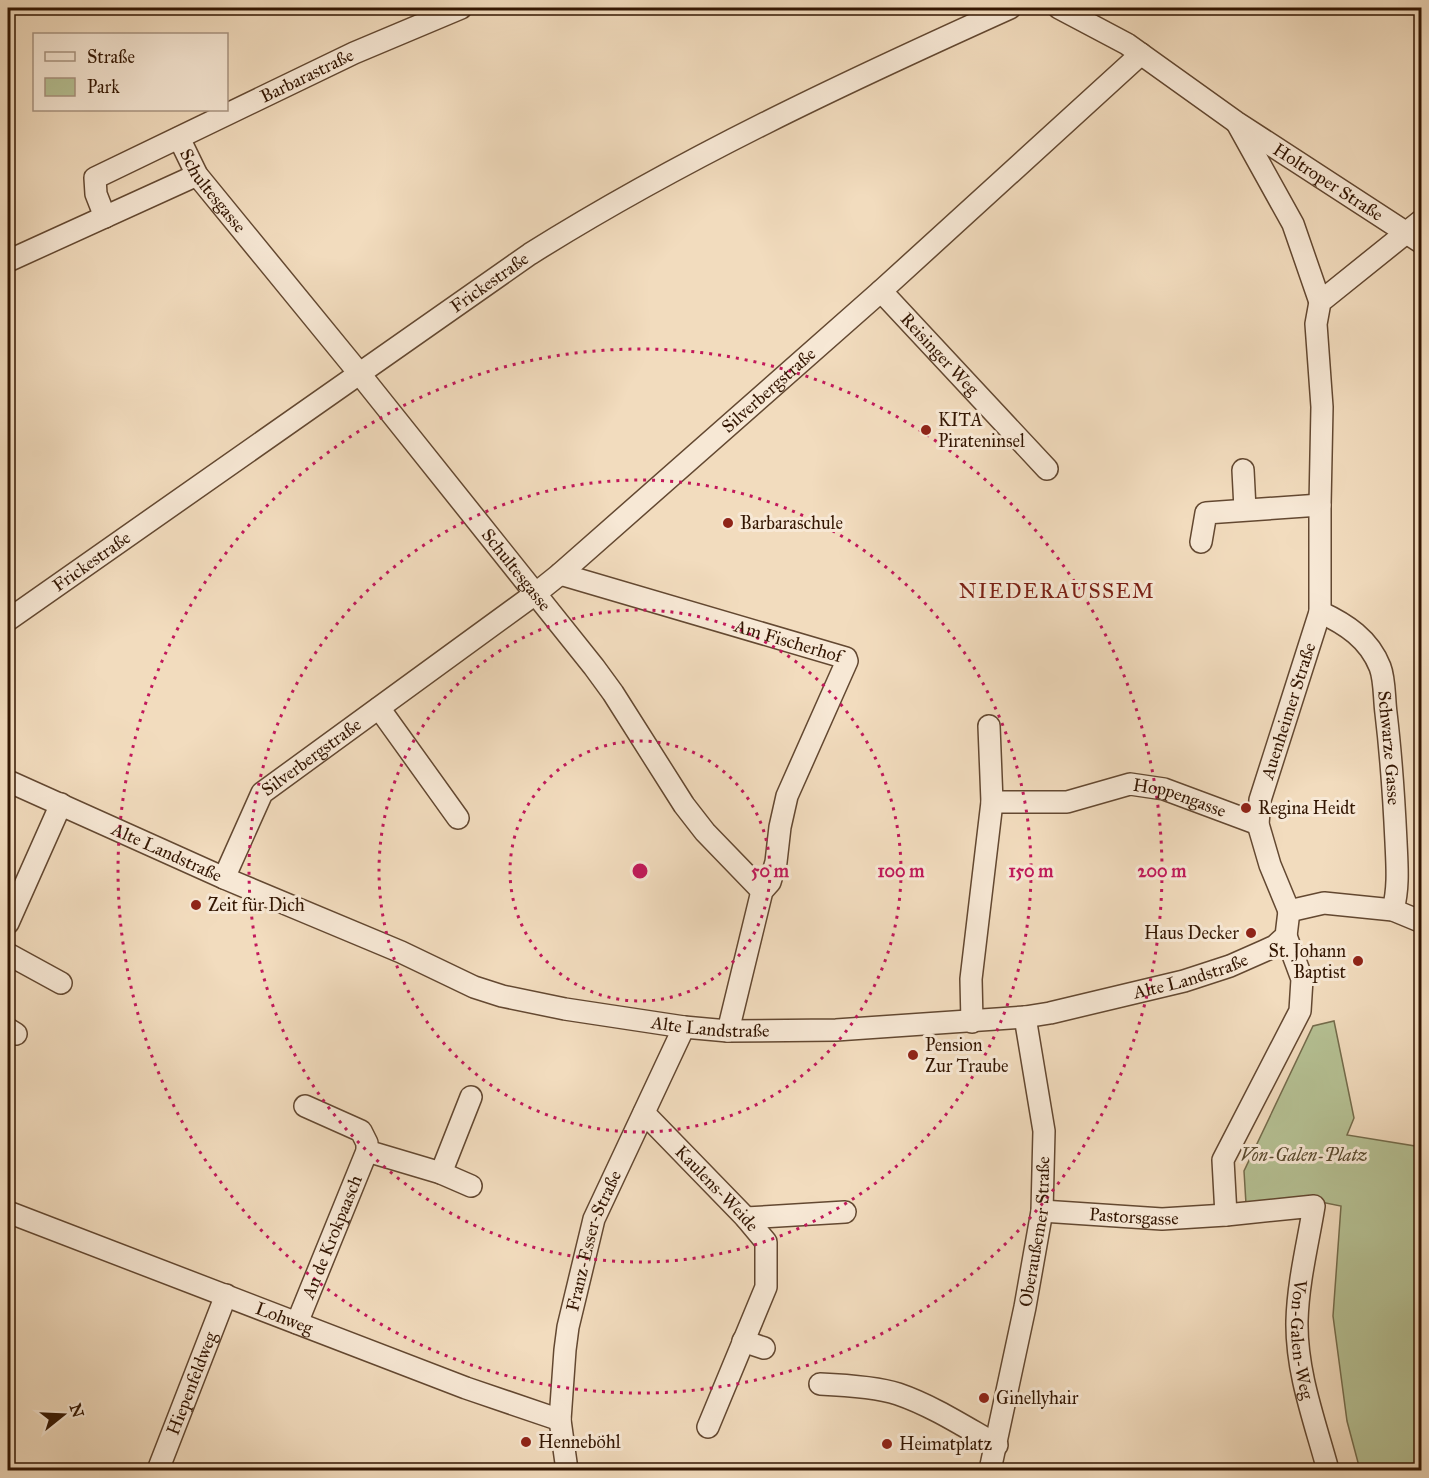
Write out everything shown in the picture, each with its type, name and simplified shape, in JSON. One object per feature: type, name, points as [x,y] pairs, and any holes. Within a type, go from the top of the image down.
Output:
[{"type":"street","name":"Barbarastraße","points":[[105,217],[96,194],[95,178],[354,53],[461,8]]},
{"type":"street","name":"Frickestraße","points":[[8,620],[530,254],[615,202],[833,88],[1010,8]]},
{"type":"street","name":"Holtroper Straße","points":[[1059,8],[1096,26],[1141,54],[1236,122],[1417,232]]},
{"type":"street","name":"Silverbergstraße","points":[[224,878],[262,793],[560,574],[881,291],[1141,54]]},
{"type":"street","name":"Holtroper Straße","points":[[1236,122],[1293,224],[1320,302]]},
{"type":"street","name":"Schultesgasse","points":[[179,138],[197,175],[360,373],[613,693],[684,805],[705,832],[762,891]]},
{"type":"street","points":[[8,261],[197,175]]},
{"type":"street","points":[[1320,302],[1417,232]]},
{"type":"street","name":"Reisinger Weg","points":[[881,291],[1047,469]]},
{"type":"street","name":"Auenheimer Straße","points":[[1289,911],[1270,865],[1258,824],[1260,800],[1320,612],[1322,407],[1316,324],[1320,302]]},
{"type":"street","points":[[1243,470],[1245,509]]},
{"type":"street","points":[[1201,542],[1206,513],[1320,505]]},
{"type":"street","name":"Am Fischerhof","points":[[560,574],[846,657],[848,661],[787,796],[776,862],[770,882],[762,891]]},
{"type":"street","name":"Schwarze Gasse","points":[[1320,612],[1344,624],[1357,634],[1368,646],[1380,668],[1395,817],[1397,892],[1393,910]]},
{"type":"street","name":"Silverbergstraße","points":[[379,708],[458,818]]},
{"type":"street","points":[[972,1022],[971,979],[992,802],[989,726]]},
{"type":"street","name":"Alte Landstraße","points":[[8,780],[224,878],[401,952],[474,987],[502,996],[565,1009],[684,1027],[728,1031],[836,1030],[1026,1017],[1061,1011],[1184,981],[1230,966],[1275,946],[1286,936]]},
{"type":"street","name":"Hoppengasse","points":[[992,802],[1067,802],[1130,784],[1164,789],[1258,824]]},
{"type":"street","points":[[8,923],[61,804]]},
{"type":"street","points":[[728,1031],[762,891]]},
{"type":"street","points":[[1226,1215],[1223,1160],[1279,1056],[1300,1011],[1302,979],[1286,936],[1289,911],[1324,903],[1393,910],[1422,922]]},
{"type":"street","points":[[8,954],[60,983]]},
{"type":"street","name":"Oberaußemer Straße","points":[[990,1470],[997,1445],[1042,1211],[1044,1131],[1026,1017]]},
{"type":"street","name":"Franz-Esser-Straße","points":[[567,1470],[560,1420],[568,1327],[594,1219],[684,1027]]},
{"type":"street","points":[[441,1173],[471,1097]]},
{"type":"street","points":[[305,1106],[361,1131],[367,1143],[367,1151],[441,1173],[471,1186]]},
{"type":"street","name":"Kaulens-Weide","points":[[644,1113],[746,1218],[766,1242],[766,1287],[708,1427]]},
{"type":"street","name":"An de Krokpaasch","points":[[297,1323],[367,1151]]},
{"type":"street","name":"Pastorsgasse","points":[[1042,1211],[1162,1219],[1314,1206]]},
{"type":"street","name":"Von-Galen-Weg","points":[[1314,1206],[1297,1322],[1299,1355],[1328,1470]]},
{"type":"street","name":"Lohweg","points":[[8,1212],[466,1388],[560,1420]]},
{"type":"street","points":[[746,1218],[845,1212]]},
{"type":"street","name":"Hiepenfeldweg","points":[[158,1470],[226,1295]]},
{"type":"street","points":[[743,1341],[764,1348]]},
{"type":"street","points":[[820,1384],[896,1393],[924,1404],[997,1445]]},
{"type":"green space","name":"Von-Galen-Platz","points":[[1334,1021],[1354,1118],[1347,1135],[1421,1147],[1421,1462],[1373,1470],[1360,1470],[1347,1421],[1333,1316],[1341,1206],[1311,1200],[1246,1204],[1244,1171],[1313,1026]]},
{"type":"place","name":"KITA Pirateninsel","points":[[926,430]]},
{"type":"place","name":"Barbaraschule","points":[[728,523]]},
{"type":"place","name":"Regina Heidt","points":[[1246,808]]},
{"type":"place","name":"Zeit für Dich","points":[[196,905]]},
{"type":"place","name":"Haus Decker","points":[[1251,933]]},
{"type":"place","name":"St. Johann Baptist","points":[[1358,961]]},
{"type":"place","name":"Pension Zur Traube","points":[[913,1055]]},
{"type":"place","name":"Ginellyhair","points":[[984,1398]]},
{"type":"place","name":"Henneböhl","points":[[526,1442]]},
{"type":"place","name":"Heimatplatz","points":[[887,1444]]},
{"type":"district","name":"NIEDERAUSSEM","points":[[1057,591]]}]
